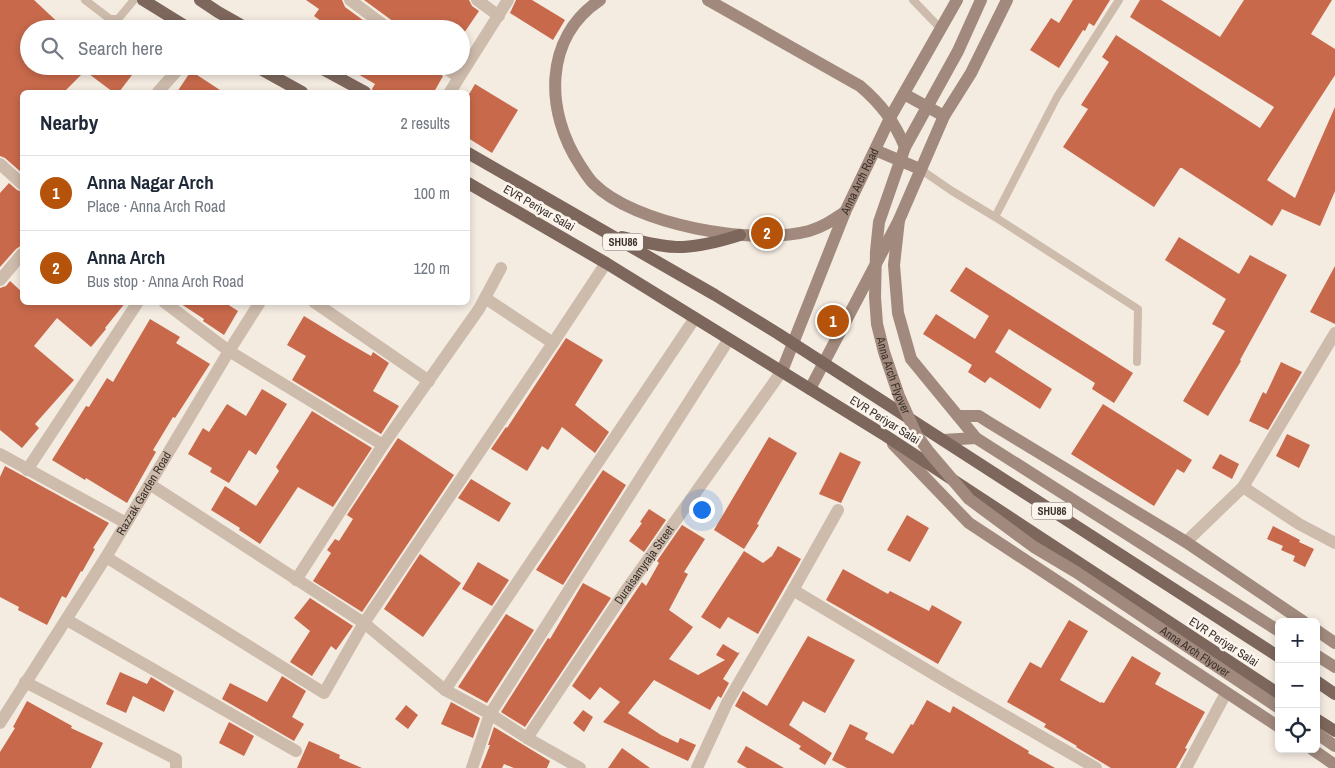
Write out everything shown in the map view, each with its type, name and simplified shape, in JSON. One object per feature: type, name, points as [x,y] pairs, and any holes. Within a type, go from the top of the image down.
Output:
[{"type":"main road","points":[[143,0],[175,20]]},
{"type":"main road","points":[[200,0],[232,20]]},
{"type":"main road","points":[[600,0],[582,14],[570,30],[561,46],[555,71],[555,91],[560,122],[570,150],[592,183],[625,206],[644,214],[712,231],[740,235],[793,234],[809,231],[826,225],[845,212]]},
{"type":"main road","points":[[708,0],[860,86],[877,101],[896,127],[904,147]]},
{"type":"main road","name":"Anna Arch Road","points":[[782,371],[845,212],[904,94],[957,0]]},
{"type":"main road","name":"Anna Arch Flyover","points":[[981,0],[958,51],[904,147],[878,222],[875,297],[877,324],[899,396],[916,434],[969,499],[1034,547],[1076,572],[1275,705]]},
{"type":"main road","points":[[810,389],[826,363],[899,220],[944,116],[971,73],[1007,0]]},
{"type":"main road","points":[[271,75],[298,90]]},
{"type":"main road","points":[[334,75],[361,90]]},
{"type":"main road","points":[[904,94],[944,116]]},
{"type":"main road","points":[[875,150],[920,169]]},
{"type":"main road","name":"EVR Periyar Salai","points":[[470,154],[715,295],[826,363],[1275,654]]},
{"type":"main road","name":"EVR Periyar Salai","points":[[470,184],[606,263],[886,436],[1275,691]]},
{"type":"main road","points":[[899,220],[894,265],[898,313],[911,359],[976,438],[1275,628]]},
{"type":"main road","points":[[609,234],[662,245],[682,247],[713,243],[740,235]]},
{"type":"main road","points":[[958,416],[979,416],[1186,542],[1298,618]]},
{"type":"main road","points":[[886,436],[969,523],[1275,724]]},
{"type":"main road","points":[[943,440],[976,438]]},
{"type":"main road","points":[[1320,633],[1335,643]]},
{"type":"main road","points":[[1320,658],[1335,667]]},
{"type":"main road","points":[[1320,684],[1335,694]]},
{"type":"main road","points":[[1320,722],[1335,731]]},
{"type":"main road","points":[[1320,736],[1335,746]]},
{"type":"main road","points":[[1318,753],[1335,765]]},
{"type":"street","points":[[350,0],[377,20]]},
{"type":"street","points":[[477,0],[499,16]]},
{"type":"street","points":[[470,59],[508,0]]},
{"type":"street","points":[[160,90],[173,75]]},
{"type":"street","points":[[451,90],[458,77],[455,75]]},
{"type":"street","points":[[0,164],[20,182]]},
{"type":"street","points":[[0,280],[20,256]]},
{"type":"street","points":[[106,557],[324,693],[364,623],[606,263]]},
{"type":"street","points":[[296,580],[383,445],[429,382],[482,303],[501,268]]},
{"type":"street","points":[[470,301],[482,303],[553,344]]},
{"type":"street","points":[[28,470],[136,305]]},
{"type":"street","points":[[168,305],[229,351],[383,445]]},
{"type":"street","name":"Razzak Garden Road","points":[[0,723],[151,485],[258,305]]},
{"type":"street","points":[[318,305],[429,382]]},
{"type":"street","points":[[445,690],[695,318]]},
{"type":"street","points":[[1186,542],[1243,487],[1335,333]]},
{"type":"street","points":[[472,768],[490,714],[729,339]]},
{"type":"street","name":"Duraisamyraja Street","points":[[527,738],[622,596],[782,371]]},
{"type":"street","points":[[0,454],[126,523]]},
{"type":"street","points":[[151,485],[364,623],[445,690],[490,714],[527,738],[580,768]]},
{"type":"street","points":[[1243,487],[1299,524],[1335,543]]},
{"type":"street","points":[[698,768],[727,703],[794,590],[838,510]]},
{"type":"street","points":[[794,590],[952,685],[1096,768]]},
{"type":"street","points":[[66,620],[296,751]]},
{"type":"street","points":[[25,682],[176,759],[176,768]]},
{"type":"street","points":[[1186,768],[1226,693]]},
{"type":"lane","points":[[85,0],[114,20],[118,19],[134,0]]},
{"type":"lane","points":[[913,0],[941,29]]},
{"type":"lane","points":[[995,217],[1057,97],[1119,0]]},
{"type":"lane","points":[[920,169],[952,192],[995,217],[1138,309],[1137,362]]},
{"type":"building","points":[[0,0],[34,0],[55,20],[20,20],[20,75],[81,75],[66,90],[20,90],[20,171],[0,156]]},
{"type":"building","points":[[306,0],[342,0],[345,7],[363,20],[320,20],[314,16],[319,9]]},
{"type":"building","points":[[364,0],[469,0],[472,6],[479,11],[470,24],[470,20],[391,20]]},
{"type":"building","points":[[516,0],[532,0],[565,20],[553,40],[510,13]]},
{"type":"building","points":[[1073,0],[1110,0],[1094,26],[1089,23],[1085,31],[1083,30],[1059,68],[1030,50],[1051,18],[1059,23]]},
{"type":"building","points":[[1140,0],[1161,0],[1220,37],[1244,0],[1332,0],[1311,34],[1335,49],[1335,75],[1267,180],[1295,198],[1335,107],[1335,191],[1320,226],[1282,209],[1272,226],[1182,168],[1180,168],[1154,207],[1063,147],[1088,109],[1081,105],[1109,62],[1102,57],[1116,35],[1260,128],[1274,107],[1130,17]]},
{"type":"building","points":[[90,75],[132,75],[121,90],[110,90]]},
{"type":"building","points":[[188,75],[197,75],[220,90],[178,90]]},
{"type":"building","points":[[360,75],[443,76],[435,90],[372,90],[375,84]]},
{"type":"building","points":[[475,84],[518,110],[492,153],[470,139],[470,93]]},
{"type":"building","points":[[9,183],[20,191],[20,246],[0,267],[0,193]]},
{"type":"building","points":[[1179,237],[1239,274],[1250,255],[1287,275],[1241,361],[1208,416],[1183,401],[1225,331],[1212,324],[1226,299],[1165,260]]},
{"type":"building","points":[[1335,266],[1335,324],[1310,312]]},
{"type":"building","points":[[966,267],[1133,373],[1114,403],[1092,389],[1095,383],[1009,329],[995,352],[1052,389],[1040,409],[990,377],[985,383],[968,372],[972,365],[923,334],[936,314],[975,339],[989,316],[950,291]]},
{"type":"building","points":[[10,281],[20,290],[20,305],[124,305],[91,347],[57,318],[34,346],[74,380],[35,424],[39,428],[22,448],[0,430],[0,288],[6,286]]},
{"type":"building","points":[[183,305],[229,305],[238,311],[224,335],[203,321],[204,319]]},
{"type":"building","points":[[304,316],[371,356],[373,352],[389,363],[373,391],[399,406],[381,434],[292,380],[306,356],[287,345]]},
{"type":"building","points":[[150,319],[180,337],[176,343],[210,364],[175,418],[173,417],[153,450],[156,452],[127,503],[52,460],[86,406],[89,407],[107,378],[113,382]]},
{"type":"building","points":[[566,338],[603,360],[575,405],[609,432],[595,453],[562,427],[548,450],[542,446],[527,471],[491,449],[507,428]]},
{"type":"building","points":[[1281,362],[1302,372],[1268,430],[1249,421],[1263,392],[1266,394]]},
{"type":"building","points":[[262,389],[287,404],[256,455],[249,450],[229,483],[210,472],[212,468],[188,454],[203,428],[209,432],[227,404],[246,416]]},
{"type":"building","points":[[1103,404],[1192,460],[1184,473],[1177,469],[1154,506],[1071,454]]},
{"type":"building","points":[[312,411],[372,448],[333,507],[298,487],[260,544],[239,530],[240,528],[211,510],[225,486],[256,506],[279,471],[276,467]]},
{"type":"building","points":[[1287,434],[1310,445],[1299,468],[1276,456]]},
{"type":"building","points":[[769,437],[797,453],[757,524],[759,525],[744,549],[714,530]]},
{"type":"building","points":[[398,438],[454,475],[362,612],[313,581],[331,553],[327,550],[335,539],[339,541],[353,519],[347,515]]},
{"type":"building","points":[[840,452],[861,462],[841,503],[819,494]]},
{"type":"building","points":[[1220,454],[1239,464],[1232,479],[1212,468]]},
{"type":"building","points":[[5,466],[109,523],[93,548],[95,549],[82,572],[66,598],[62,596],[47,625],[18,610],[19,607],[0,597],[0,477]]},
{"type":"building","points":[[603,470],[626,485],[563,585],[536,570]]},
{"type":"building","points":[[471,479],[511,503],[499,522],[458,498]]},
{"type":"building","points":[[649,509],[666,520],[644,552],[629,541]]},
{"type":"building","points":[[907,515],[929,528],[910,562],[887,550]]},
{"type":"building","points":[[682,525],[705,539],[684,572],[688,574],[669,610],[693,627],[669,659],[698,675],[725,660],[716,655],[723,644],[738,653],[740,652],[723,679],[729,683],[721,698],[718,696],[710,710],[654,680],[628,713],[661,735],[678,743],[680,738],[696,745],[688,761],[603,722],[620,702],[600,687],[590,700],[572,686],[642,582],[646,586],[659,563],[657,561]]},
{"type":"building","points":[[1273,526],[1314,549],[1305,567],[1293,561],[1295,556],[1281,550],[1283,546],[1267,539]]},
{"type":"building","points":[[778,546],[801,559],[758,634],[728,617],[720,629],[701,617],[744,551],[763,563],[772,556]]},
{"type":"building","points":[[420,554],[461,583],[423,637],[384,609]]},
{"type":"building","points":[[478,562],[509,580],[492,606],[462,589]]},
{"type":"building","points":[[843,569],[888,594],[890,591],[929,611],[932,605],[962,622],[938,664],[826,600]]},
{"type":"building","points":[[583,583],[611,598],[525,727],[501,712],[548,638],[550,639]]},
{"type":"building","points":[[310,598],[353,626],[336,650],[331,646],[312,676],[290,662],[310,631],[294,618]]},
{"type":"building","points":[[506,614],[534,630],[487,703],[458,687]]},
{"type":"building","points":[[1069,620],[1088,631],[1060,680],[1104,703],[1132,656],[1161,673],[1155,684],[1205,712],[1176,768],[1111,768],[1044,727],[1046,724],[1007,702],[1030,662],[1041,668]]},
{"type":"building","points":[[808,636],[855,660],[825,713],[803,701],[789,725],[832,753],[825,765],[799,749],[801,746],[735,706],[743,691],[767,706]]},
{"type":"building","points":[[120,672],[147,684],[151,677],[174,691],[164,712],[133,696],[126,713],[106,704]]},
{"type":"building","points":[[282,676],[306,691],[292,717],[304,724],[294,741],[222,699],[230,683],[267,702]]},
{"type":"building","points":[[927,700],[950,713],[953,706],[1055,768],[847,768],[832,760],[850,724],[868,733],[865,739],[893,754]]},
{"type":"building","points":[[27,701],[72,726],[71,728],[103,743],[91,768],[0,768],[0,752],[15,728],[13,727]]},
{"type":"building","points":[[451,702],[480,718],[473,738],[441,724]]},
{"type":"building","points":[[406,705],[418,715],[408,729],[395,719]]},
{"type":"building","points":[[583,710],[593,717],[584,732],[573,723]]},
{"type":"building","points":[[229,722],[254,736],[244,756],[219,743]]},
{"type":"building","points":[[494,727],[550,761],[547,768],[514,768],[504,764],[502,768],[481,768],[490,745],[488,745]]},
{"type":"building","points":[[309,741],[340,755],[339,758],[362,768],[297,768]]},
{"type":"building","points":[[746,746],[784,768],[747,768],[737,762]]},
{"type":"building","points":[[622,748],[650,768],[608,768]]},
{"type":"place","name":"Anna Arch","points":[[767,233]]},
{"type":"place","name":"Anna Nagar Arch","points":[[833,321]]}]
